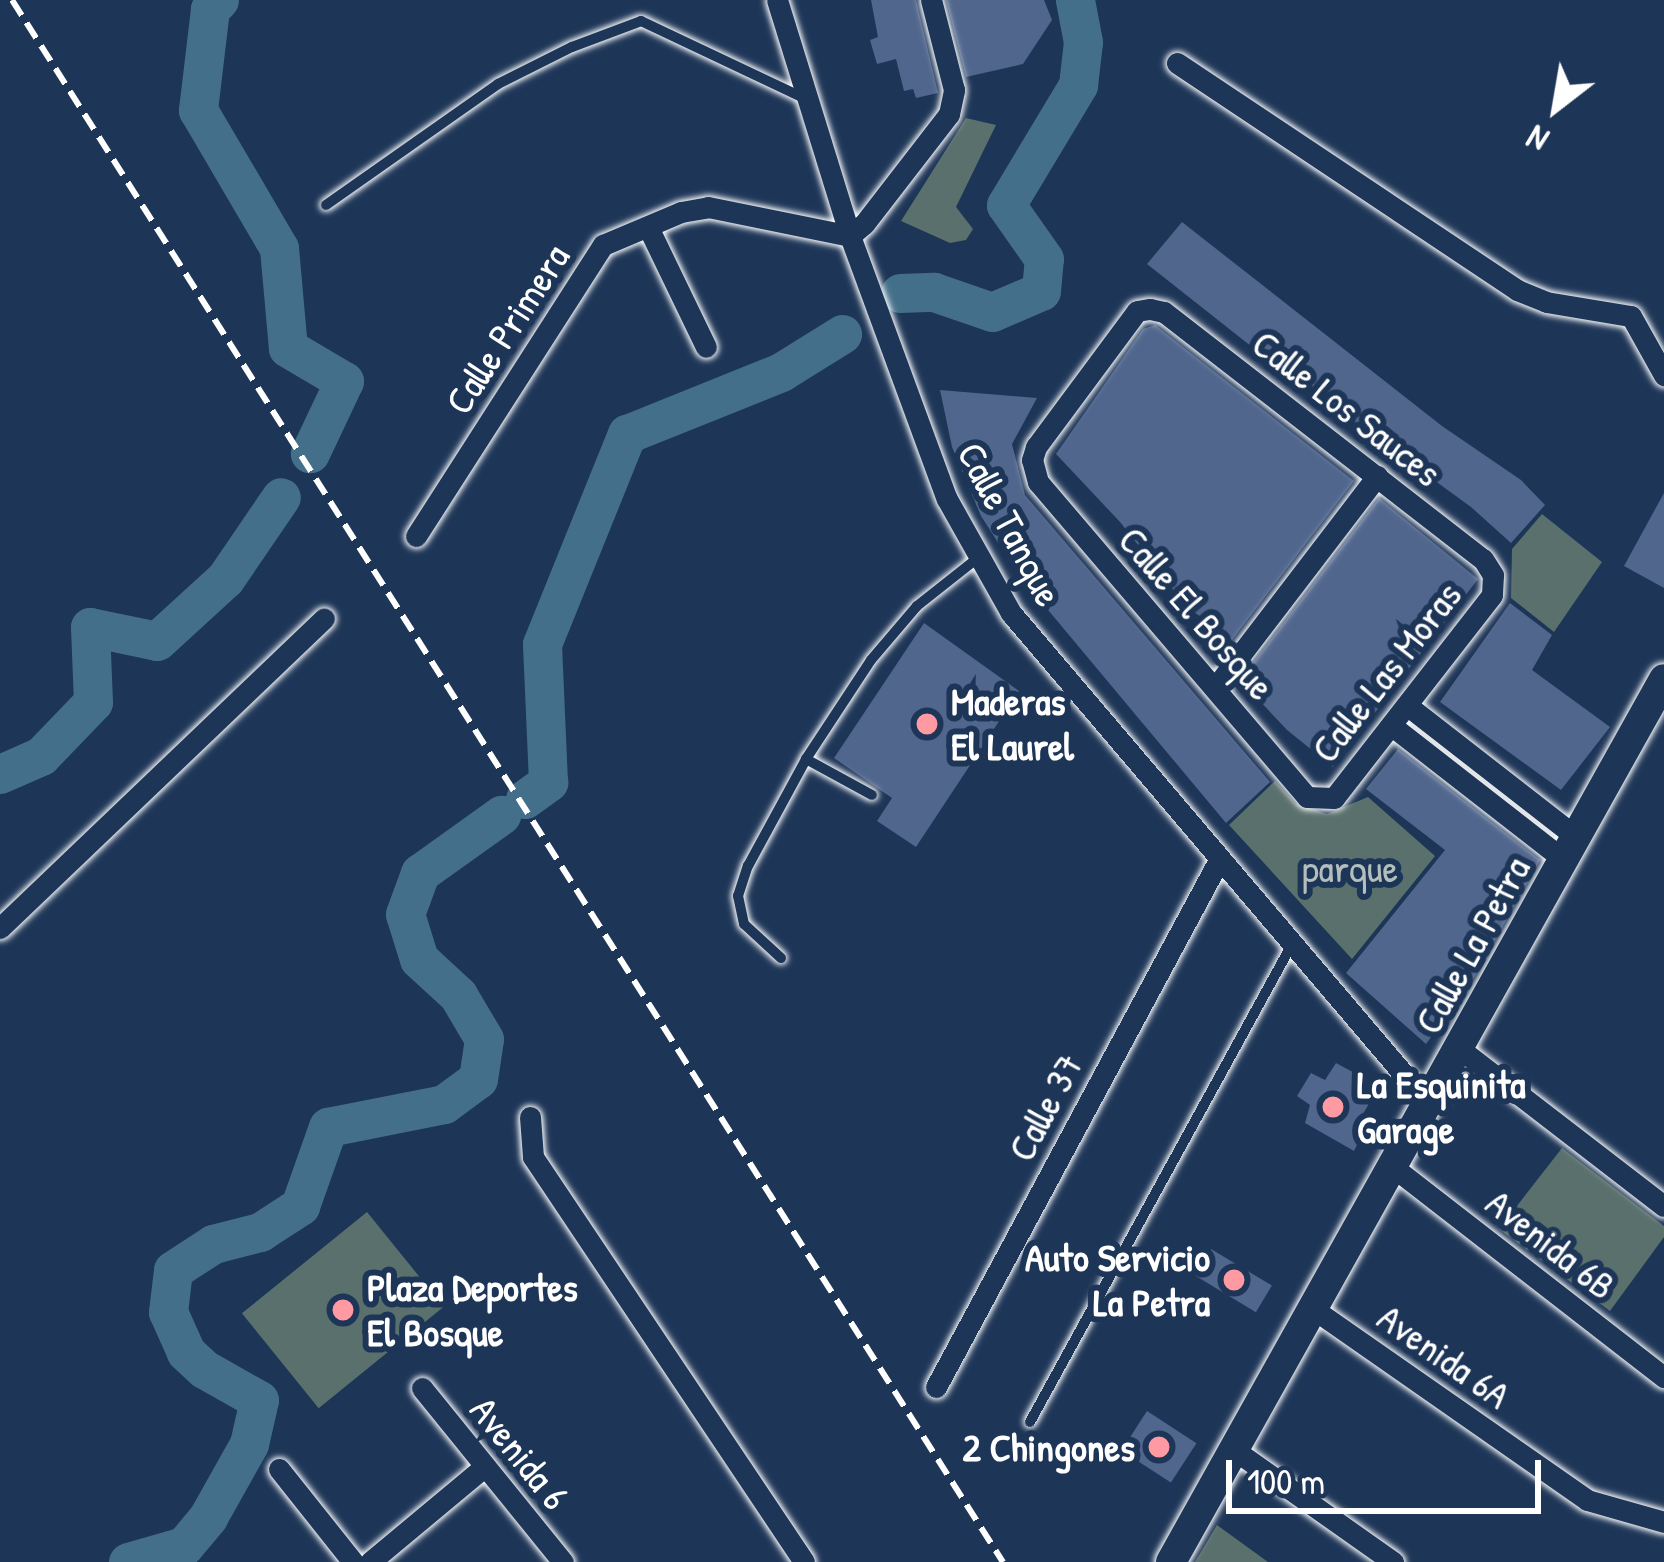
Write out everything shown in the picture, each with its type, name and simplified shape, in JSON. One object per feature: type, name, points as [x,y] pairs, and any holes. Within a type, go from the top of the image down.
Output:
[{"type":"street","name":"Calle Tanque","points":[[777,0],[850,236],[947,499],[1011,613],[1218,862],[1429,1104]]},
{"type":"street","points":[[850,236],[937,136],[949,114],[954,90],[931,0]]},
{"type":"street","points":[[1177,63],[1517,290],[1546,302],[1631,316],[1664,375]]},
{"type":"street","name":"Calle Primera","points":[[416,536],[603,244],[708,207],[850,236]]},
{"type":"street","points":[[648,227],[706,347]]},
{"type":"street","name":"Calle Los Sauces","points":[[1032,460],[1036,447],[1137,311],[1164,312],[1484,559],[1493,575]]},
{"type":"street","name":"Calle El Bosque","points":[[1032,460],[1038,482],[1307,796],[1321,802]]},
{"type":"street","points":[[1215,688],[1377,476]]},
{"type":"street","name":"Calle Las Moras","points":[[1321,802],[1334,798],[1492,596],[1493,575]]},
{"type":"street","points":[[0,928],[324,618]]},
{"type":"street","name":"Calle La Petra","points":[[1171,1562],[1664,679]]},
{"type":"street","points":[[1408,706],[1569,848]]},
{"type":"street","points":[[1392,726],[1569,848]]},
{"type":"street","name":"Calle 37","points":[[936,1387],[1218,862]]},
{"type":"street","points":[[1460,1049],[1664,1206]]},
{"type":"street","points":[[530,1117],[533,1157],[804,1562]]},
{"type":"street","name":"Avenida 6B","points":[[1393,1167],[1664,1377]]},
{"type":"street","name":"Avenida 6A","points":[[1312,1308],[1587,1500],[1664,1522]]},
{"type":"street","name":"Avenida 6","points":[[422,1388],[563,1562]]},
{"type":"street","points":[[1233,1449],[1393,1562]]},
{"type":"street","points":[[370,1562],[484,1467]]},
{"type":"street","points":[[279,1468],[353,1562]]},
{"type":"lane","points":[[326,205],[498,84],[572,46],[641,21],[807,99]]},
{"type":"lane","points":[[781,958],[744,924],[738,896],[748,866],[806,760],[871,660],[917,606],[980,557]]},
{"type":"lane","points":[[806,760],[872,795]]},
{"type":"lane","points":[[1030,1422],[1291,946]]},
{"type":"green space","points":[[966,118],[996,125],[956,207],[973,229],[966,240],[950,243],[901,221]]},
{"type":"green space","points":[[1542,514],[1602,562],[1554,632],[1511,598],[1512,549]]},
{"type":"green space","name":"parque","points":[[1275,781],[1295,803],[1327,814],[1368,797],[1435,856],[1352,959],[1229,825]]},
{"type":"green space","points":[[1562,1148],[1664,1226],[1664,1237],[1610,1311],[1499,1229]]},
{"type":"green space","name":"Plaza Deportes El Bosque","points":[[367,1212],[444,1307],[319,1408],[242,1313]]},
{"type":"green space","points":[[1217,1525],[1268,1562],[1195,1562]]},
{"type":"building","points":[[871,0],[916,0],[938,93],[916,98],[913,89],[904,91],[896,59],[877,64],[870,40],[878,37]]},
{"type":"building","points":[[946,0],[1044,0],[1052,20],[1023,64],[966,77]]},
{"type":"building","points":[[1182,222],[1442,426],[1521,480],[1545,505],[1511,543],[1471,507],[1266,358],[1147,264]]},
{"type":"building","points":[[1155,325],[1354,481],[1232,640],[1186,606],[1120,522],[1056,454],[1143,329]]},
{"type":"building","points":[[940,390],[1037,398],[1012,444],[1025,495],[1270,782],[1226,823],[1018,574],[981,516],[952,447]]},
{"type":"building","points":[[1664,493],[1664,588],[1624,566]]},
{"type":"building","points":[[1379,498],[1478,579],[1333,767],[1287,730],[1240,680]]},
{"type":"building","points":[[1510,603],[1552,635],[1532,670],[1610,727],[1561,790],[1440,702]]},
{"type":"building","name":"Maderas El Laurel","points":[[924,623],[1019,691],[916,847],[877,821],[892,798],[834,758]]},
{"type":"building","points":[[1398,749],[1540,860],[1473,979],[1426,1044],[1346,973],[1445,850],[1366,789]]},
{"type":"building","name":"La Esquinita Garage","points":[[1336,1063],[1379,1086],[1355,1128],[1363,1132],[1354,1151],[1305,1123],[1310,1105],[1297,1096],[1311,1073],[1325,1080]]},
{"type":"building","name":"Auto Servicio La Petra","points":[[1211,1249],[1272,1286],[1256,1312],[1195,1276]]},
{"type":"building","name":"2 Chingones","points":[[1147,1411],[1196,1443],[1171,1483],[1121,1450]]},
{"type":"waterway","points":[[219,0],[210,9],[198,110],[279,248],[288,348],[344,381],[310,453]]},
{"type":"waterway","points":[[900,293],[934,292],[992,312],[1041,291],[1044,259],[1006,205],[1078,85],[1083,42],[1075,0]]},
{"type":"waterway","points":[[525,799],[548,782],[542,644],[627,434],[781,372],[842,334]]},
{"type":"waterway","points":[[0,774],[41,756],[93,702],[90,627],[157,641],[225,579],[281,497]]},
{"type":"waterway","points":[[128,1562],[184,1546],[208,1517],[249,1444],[259,1400],[204,1369],[186,1352],[168,1312],[173,1270],[213,1244],[260,1232],[300,1206],[328,1127],[444,1104],[478,1079],[484,1039],[458,995],[419,959],[405,914],[420,873],[501,815]]},
{"type":"railway","points":[[12,0],[1003,1562]]},
{"type":"place","name":"Maderas El Laurel","points":[[927,724]]},
{"type":"place","name":"La Esquinita Garage","points":[[1333,1107]]},
{"type":"place","name":"Auto Servicio La Petra","points":[[1234,1280]]},
{"type":"place","name":"Plaza Deportes El Bosque","points":[[343,1310]]},
{"type":"place","name":"2 Chingones","points":[[1159,1447]]}]
